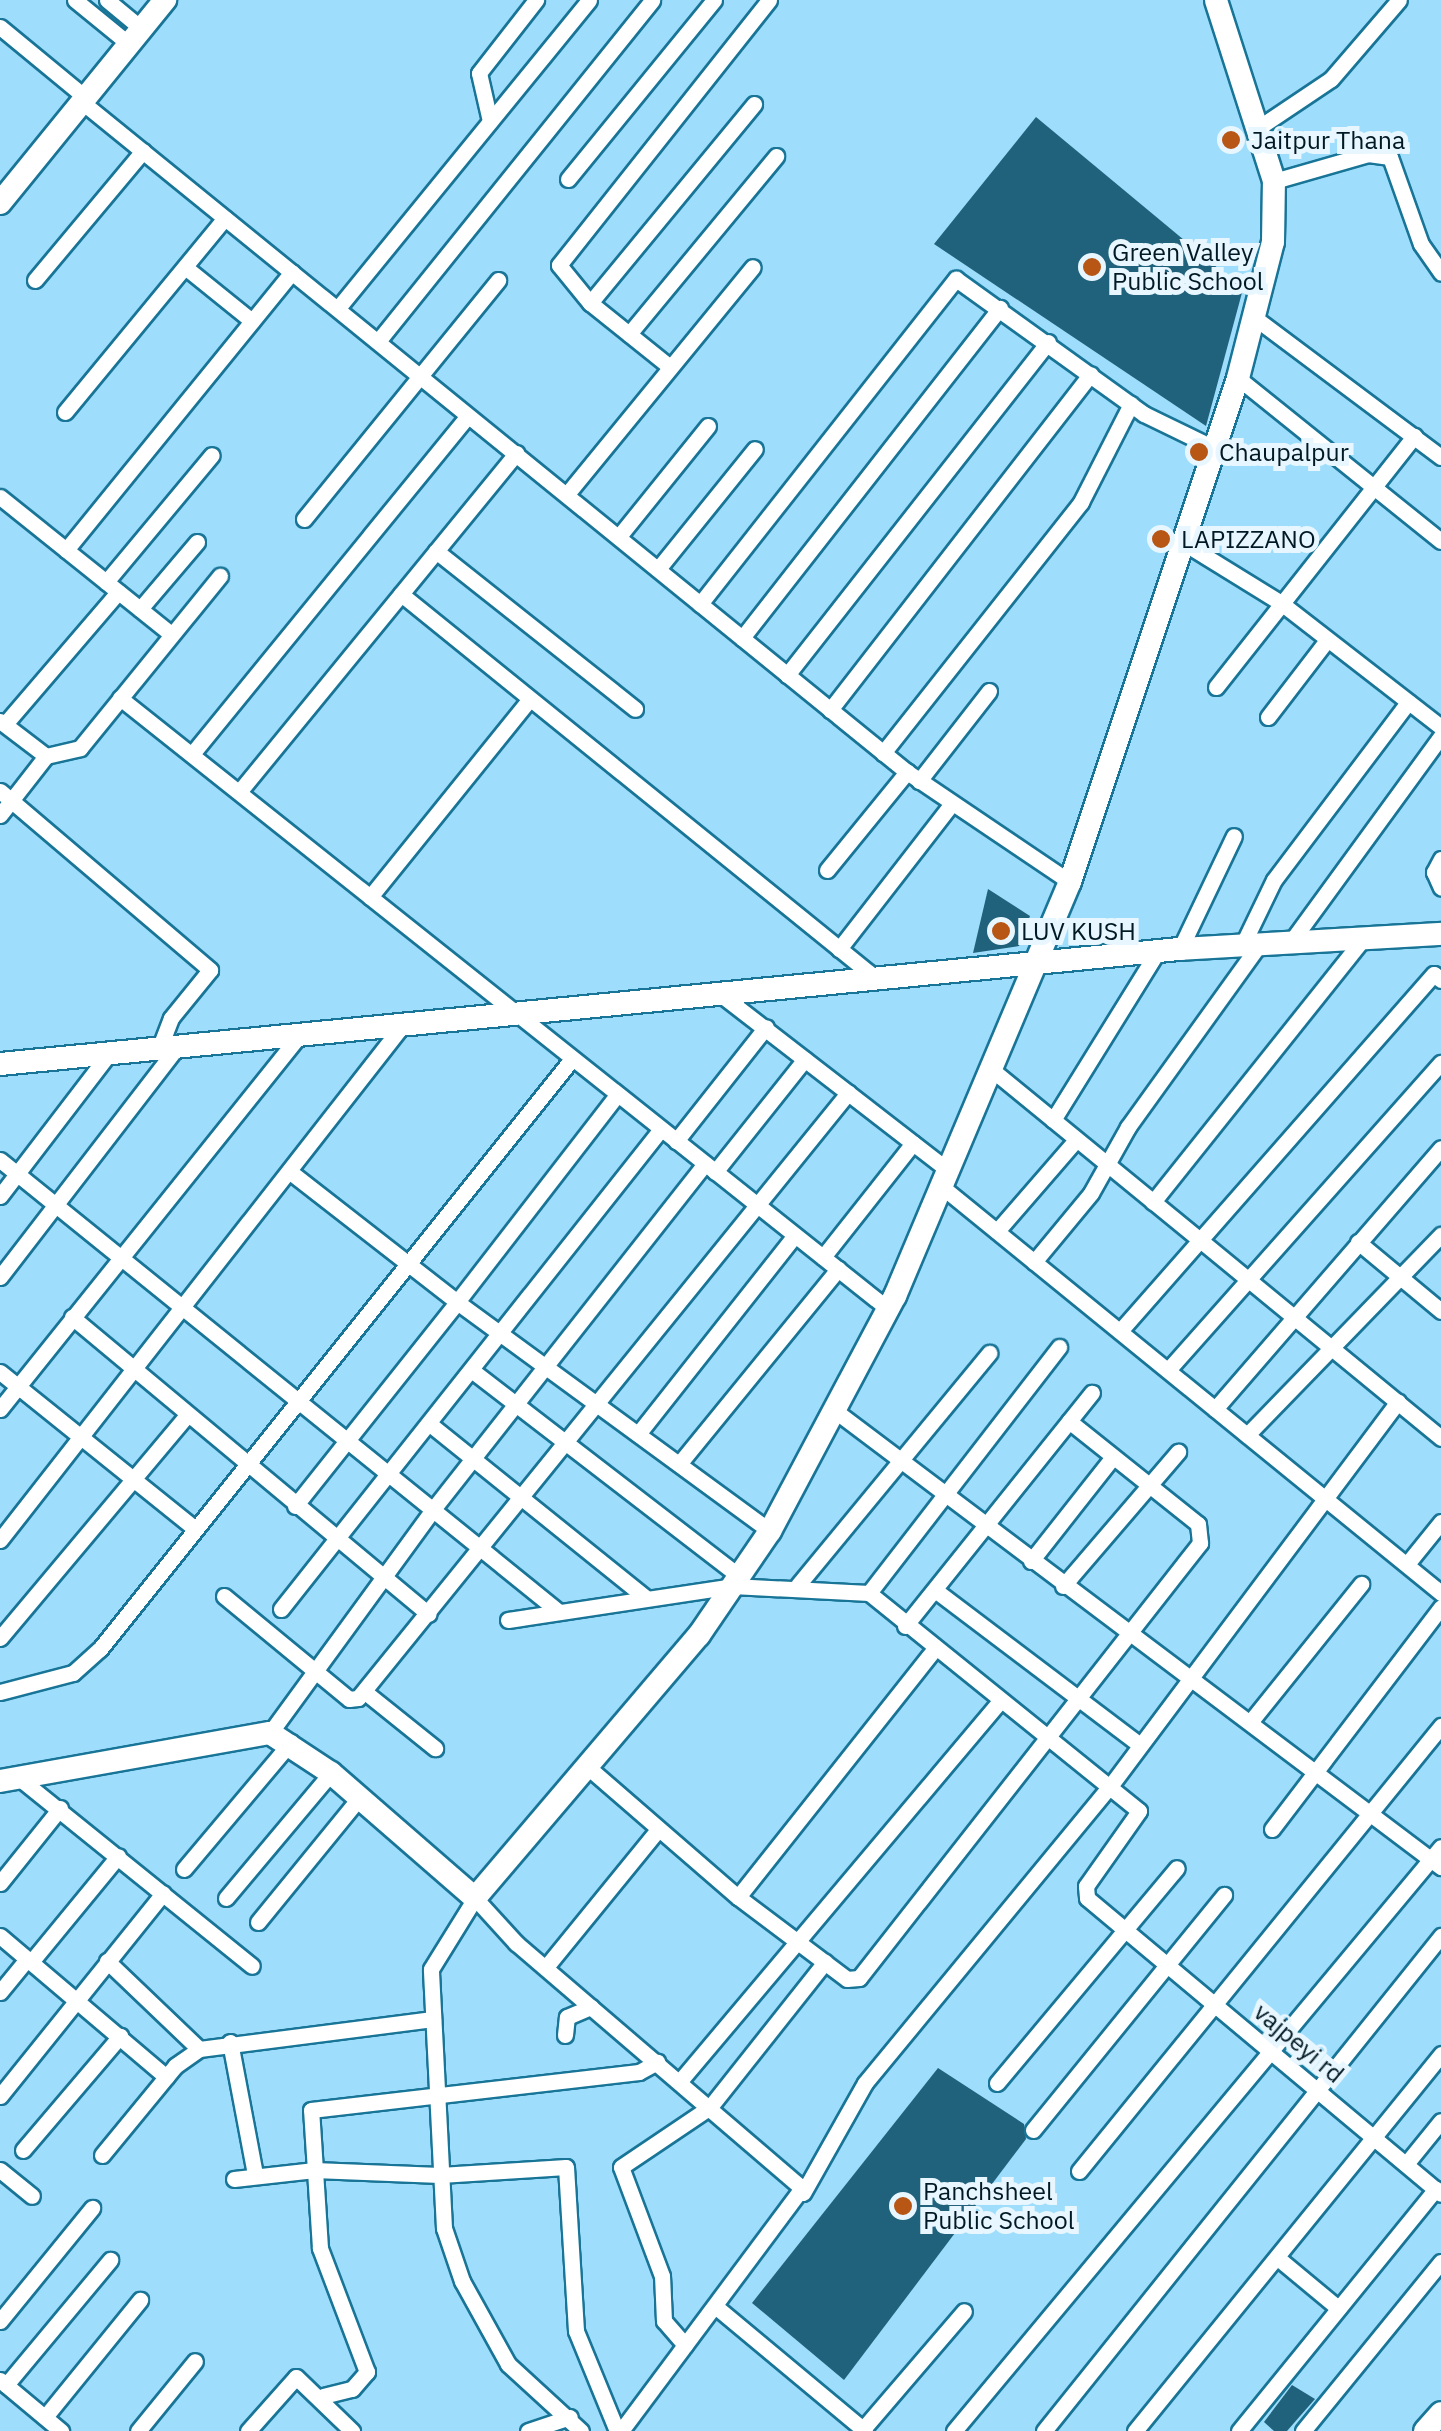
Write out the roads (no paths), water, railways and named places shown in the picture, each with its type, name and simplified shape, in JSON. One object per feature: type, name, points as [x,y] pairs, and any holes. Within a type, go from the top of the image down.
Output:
[{"type":"street","points":[[75,0],[136,37]]},
{"type":"street","points":[[107,0],[136,37]]},
{"type":"street","points":[[0,203],[165,0]]},
{"type":"street","points":[[490,121],[479,73],[536,0]]},
{"type":"street","points":[[338,308],[588,0]]},
{"type":"street","points":[[379,340],[652,0]]},
{"type":"street","points":[[568,179],[714,0]]},
{"type":"street","points":[[670,368],[564,278],[562,258],[770,0]]},
{"type":"street","points":[[576,2424],[526,2386],[484,2326],[452,2256],[440,2176],[432,1957],[476,1898],[590,1769],[736,1581],[770,1531],[888,1309],[1070,882],[1216,449],[1273,242],[1274,180],[1216,0]]},
{"type":"street","points":[[1258,128],[1332,79],[1399,0]]},
{"type":"street","points":[[0,27],[143,151],[950,806],[1070,882]]},
{"type":"street","points":[[590,302],[754,104]]},
{"type":"street","points":[[35,280],[143,151]]},
{"type":"street","points":[[1274,180],[1368,154],[1390,157],[1420,244],[1441,273]]},
{"type":"street","points":[[629,334],[776,156]]},
{"type":"street","points":[[65,412],[225,218]]},
{"type":"street","points":[[185,267],[252,321]]},
{"type":"street","points":[[567,494],[752,267]]},
{"type":"street","points":[[66,550],[292,272]]},
{"type":"street","points":[[304,519],[498,280]]},
{"type":"street","points":[[700,604],[949,284],[962,280],[1132,404],[1216,449]]},
{"type":"street","points":[[742,638],[1000,308]]},
{"type":"street","points":[[1255,318],[1441,457]]},
{"type":"street","points":[[787,675],[1048,342]]},
{"type":"street","points":[[830,710],[1091,374]]},
{"type":"street","points":[[1238,378],[1373,482],[1441,541]]},
{"type":"street","points":[[883,752],[1081,502],[1132,404]]},
{"type":"street","points":[[192,754],[468,417]]},
{"type":"street","points":[[620,535],[708,426]]},
{"type":"street","points":[[1216,688],[1373,482],[1414,436]]},
{"type":"street","points":[[658,569],[755,450]]},
{"type":"street","points":[[46,756],[2,722],[112,587],[212,454]]},
{"type":"street","points":[[239,792],[516,454]]},
{"type":"street","points":[[0,497],[171,634]]},
{"type":"street","points":[[140,609],[197,542]]},
{"type":"street","points":[[1184,543],[1281,602],[1441,727]]},
{"type":"street","points":[[436,551],[635,709]]},
{"type":"street","points":[[0,815],[6,796],[46,756],[80,748],[220,576]]},
{"type":"street","points":[[401,594],[528,701],[881,982]]},
{"type":"street","points":[[1268,716],[1327,640]]},
{"type":"street","points":[[828,870],[989,691]]},
{"type":"street","points":[[120,698],[370,898],[511,1017],[572,1059],[888,1309]]},
{"type":"street","points":[[370,898],[528,701]]},
{"type":"street","points":[[1034,1262],[1106,1169],[1252,943],[1274,880],[1408,702]]},
{"type":"street","points":[[1293,939],[1441,736]]},
{"type":"street","points":[[0,1276],[58,1206],[168,1048],[171,1018],[210,970],[6,796]]},
{"type":"street","points":[[838,949],[950,806]]},
{"type":"street","points":[[1052,1120],[1169,950],[1234,836]]},
{"type":"street","points":[[1441,860],[1434,872],[1441,888]]},
{"type":"street","points":[[1152,1202],[1367,932]]},
{"type":"street","points":[[0,1064],[107,1056],[304,1030],[724,998],[1367,932],[1441,934]]},
{"type":"street","points":[[1120,1332],[1434,974],[1441,980]]},
{"type":"street","points":[[724,998],[913,1143],[997,1231],[1441,1592]]},
{"type":"street","points":[[0,1540],[405,1022]]},
{"type":"street","points":[[676,1141],[766,1027]]},
{"type":"street","points":[[0,1409],[304,1030]]},
{"type":"street","points":[[0,1196],[107,1056]]},
{"type":"street","points":[[0,1692],[51,1682],[84,1664],[572,1059]]},
{"type":"street","points":[[184,1870],[280,1737],[317,1673],[434,1508],[710,1168],[805,1060]]},
{"type":"street","points":[[1168,1370],[1441,1063]]},
{"type":"street","points":[[991,1069],[1106,1169],[1200,1240],[1441,1438]]},
{"type":"street","points":[[224,1596],[348,1699],[365,1692],[481,1549],[520,1494],[848,1093]]},
{"type":"street","points":[[295,1506],[618,1095]]},
{"type":"street","points":[[281,1608],[504,1336],[661,1129]]},
{"type":"street","points":[[997,1231],[1074,1141]]},
{"type":"street","points":[[822,1257],[913,1143]]},
{"type":"street","points":[[1215,1409],[1441,1148]]},
{"type":"street","points":[[0,1160],[558,1610]]},
{"type":"street","points":[[289,1170],[458,1302],[770,1531]]},
{"type":"street","points":[[638,1434],[795,1235]]},
{"type":"street","points":[[1247,1434],[1441,1235]]},
{"type":"street","points":[[1358,1242],[1441,1311]]},
{"type":"street","points":[[679,1464],[838,1269]]},
{"type":"street","points":[[72,1317],[381,1579],[429,1614]]},
{"type":"street","points":[[869,1594],[1059,1347]]},
{"type":"street","points":[[798,1585],[989,1353]]},
{"type":"street","points":[[0,1372],[196,1529]]},
{"type":"street","points":[[474,1372],[736,1581]]},
{"type":"street","points":[[906,1626],[1092,1392]]},
{"type":"street","points":[[234,2179],[314,2170],[440,2176],[566,2168],[576,2331],[619,2431],[803,2192],[864,2083],[1111,1784],[1187,1676],[1398,1402]]},
{"type":"street","points":[[834,1410],[1062,1586],[1438,1858],[954,2431]]},
{"type":"street","points":[[0,1638],[187,1414]]},
{"type":"street","points":[[590,1769],[657,1831],[738,1897],[847,1979],[859,1978],[1084,1701],[1202,1535],[1070,1421]]},
{"type":"street","points":[[431,1424],[644,1597]]},
{"type":"street","points":[[1062,1586],[1178,1452]]},
{"type":"street","points":[[1030,1562],[1112,1458]]},
{"type":"street","points":[[1406,1564],[1441,1522]]},
{"type":"street","points":[[508,1620],[736,1581],[869,1594],[933,1651],[1111,1784]]},
{"type":"street","points":[[1250,1721],[1361,1584]]},
{"type":"street","points":[[935,1590],[1140,1745]]},
{"type":"street","points":[[1272,1829],[1441,1608]]},
{"type":"street","points":[[738,1897],[933,1651]]},
{"type":"street","points":[[365,1692],[436,1748]]},
{"type":"street","points":[[680,2082],[1001,1700]]},
{"type":"street","points":[[1080,2171],[1370,1807],[1441,1726]]},
{"type":"street","points":[[9,1780],[280,1737],[331,1773],[476,1898],[546,1968],[803,2192]]},
{"type":"street","points":[[226,1898],[331,1773]]},
{"type":"street","points":[[9,1780],[60,1808],[252,1966]]},
{"type":"street","name":"vajpeyi rd","points":[[1111,1784],[1140,1816],[1084,1890],[1438,2191]]},
{"type":"street","points":[[258,1922],[360,1798]]},
{"type":"street","points":[[0,1882],[60,1808]]},
{"type":"street","points":[[546,1968],[657,1831]]},
{"type":"street","points":[[0,1992],[118,1856]]},
{"type":"street","points":[[997,2082],[1177,1868]]},
{"type":"street","points":[[0,2096],[163,1893]]},
{"type":"street","points":[[1033,2130],[1224,1895]]},
{"type":"street","points":[[1044,2431],[1441,1936]]},
{"type":"street","points":[[1,1940],[166,2077]]},
{"type":"street","points":[[107,1961],[199,2049]]},
{"type":"street","points":[[685,2345],[664,2322],[662,2276],[621,2166],[710,2107],[825,1962]]},
{"type":"street","points":[[565,2035],[567,2017],[591,2006]]},
{"type":"street","points":[[102,2155],[166,2077],[199,2049],[433,2018]]},
{"type":"street","points":[[23,2150],[120,2036]]},
{"type":"street","points":[[230,2042],[255,2174]]},
{"type":"street","points":[[1135,2431],[1279,2259],[1441,2054]]},
{"type":"street","points":[[323,2396],[352,2389],[367,2372],[320,2248],[311,2110],[640,2072],[657,2062]]},
{"type":"street","points":[[1406,2164],[1441,2121]]},
{"type":"street","points":[[0,2170],[32,2196]]},
{"type":"street","points":[[1238,2431],[1438,2191]]},
{"type":"street","points":[[0,2322],[92,2208]]},
{"type":"street","points":[[1279,2259],[1338,2308]]},
{"type":"street","points":[[61,2431],[3,2382],[110,2260]]},
{"type":"street","points":[[1302,2431],[1441,2262]]},
{"type":"street","points":[[45,2418],[140,2300]]},
{"type":"street","points":[[715,2306],[864,2430],[964,2312]]},
{"type":"street","points":[[138,2431],[195,2361]]},
{"type":"street","points":[[248,2431],[296,2378],[323,2396],[352,2431]]},
{"type":"street","points":[[1425,2431],[1441,2414]]},
{"type":"street","points":[[528,2431],[576,2424]]},
{"type":"place","name":"Jaitpur Thana","points":[[1231,140]]},
{"type":"place","name":"Green Valley Public School","points":[[1092,267]]},
{"type":"place","name":"Chaupalpur","points":[[1199,452]]},
{"type":"place","name":"LAPIZZANO","points":[[1161,539]]},
{"type":"place","name":"LUV KUSH","points":[[1001,931]]},
{"type":"place","name":"Panchsheel Public School","points":[[903,2206]]}]
